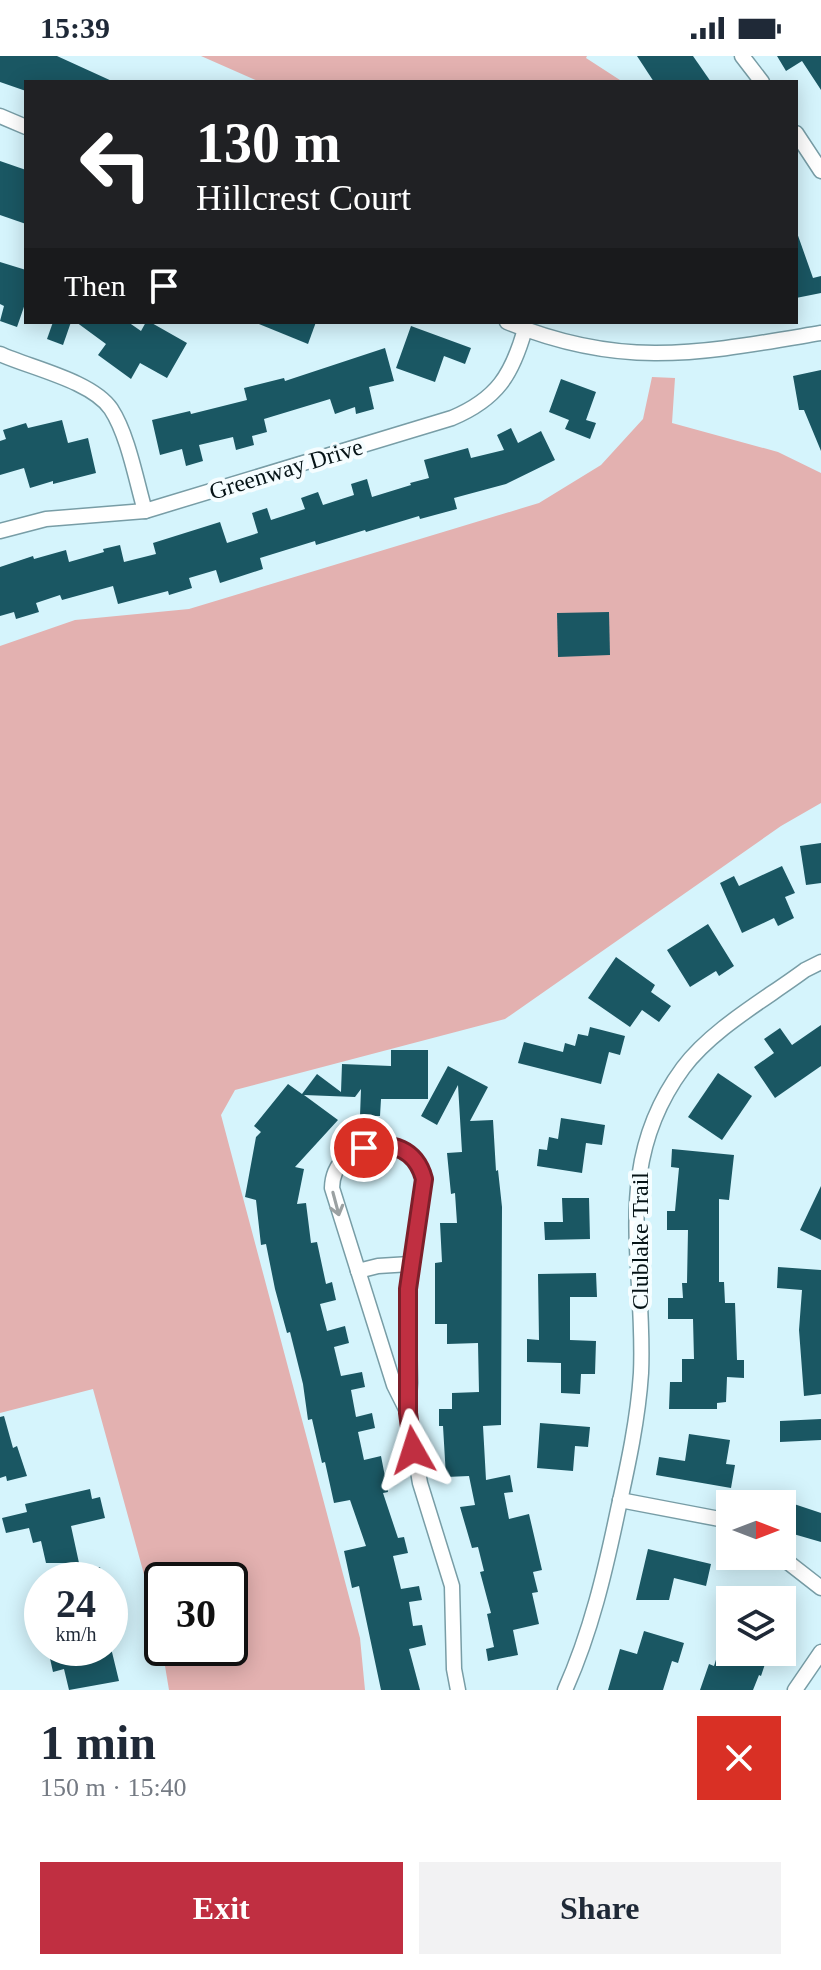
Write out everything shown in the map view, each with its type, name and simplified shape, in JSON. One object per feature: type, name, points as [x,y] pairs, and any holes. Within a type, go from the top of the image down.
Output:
[{"type":"street","points":[[742,56],[760,80]]},
{"type":"street","points":[[0,116],[24,126]]},
{"type":"street","points":[[798,136],[821,171]]},
{"type":"street","points":[[512,324],[557,340],[602,350],[655,354],[717,350],[821,333]]},
{"type":"street","name":"Greenway Drive","points":[[0,531],[46,519],[145,511],[464,413],[485,401],[506,378],[516,360],[525,329]]},
{"type":"street","points":[[0,354],[83,387],[106,403],[119,425],[145,511]]},
{"type":"street","name":"Clublake Trail","points":[[565,1690],[595,1613],[634,1428],[641,1373],[636,1197],[639,1168],[648,1135],[672,1085],[691,1058],[716,1035],[805,970],[821,962]]},
{"type":"street","points":[[408,1413],[394,1385],[333,1197],[333,1173],[340,1161],[348,1155],[381,1145],[397,1147],[409,1153],[419,1164],[424,1179],[410,1264],[408,1413],[420,1483],[452,1586],[454,1669],[458,1690]]},
{"type":"street","points":[[358,1271],[410,1264]]},
{"type":"street","points":[[620,1500],[716,1518]]},
{"type":"street","points":[[796,1568],[821,1588]]},
{"type":"street","points":[[795,1690],[821,1652]]},
{"type":"shaded area","points":[[201,56],[587,56],[620,80],[255,80]]},
{"type":"shaded area","points":[[652,377],[675,378],[672,423],[778,452],[821,473],[821,803],[781,826],[505,1019],[235,1090],[221,1115],[360,1638],[365,1690],[169,1690],[165,1666],[248,1666],[248,1562],[144,1562],[144,1574],[93,1389],[0,1413],[0,646],[75,620],[189,609],[539,503],[601,465],[643,419]]},
{"type":"building","points":[[0,56],[57,56],[110,80],[24,80],[24,90],[0,82]]},
{"type":"building","points":[[637,56],[693,56],[710,80],[653,80]]},
{"type":"building","points":[[777,56],[821,56],[821,90],[802,61],[786,71]]},
{"type":"building","points":[[0,161],[24,169],[24,223],[0,215]]},
{"type":"building","points":[[798,236],[813,278],[821,276],[821,293],[798,298]]},
{"type":"building","points":[[0,262],[24,269],[24,307],[17,327],[0,321],[4,306],[0,304]]},
{"type":"building","points":[[52,324],[70,324],[63,345],[47,339]]},
{"type":"building","points":[[79,324],[131,324],[141,331],[145,324],[154,324],[187,343],[167,378],[140,363],[131,379],[98,355],[106,344]]},
{"type":"building","points":[[259,324],[315,324],[308,344]]},
{"type":"building","points":[[411,326],[471,348],[465,364],[444,356],[435,382],[396,368]]},
{"type":"building","points":[[385,348],[394,381],[369,387],[374,409],[356,414],[355,407],[335,414],[330,399],[264,419],[267,432],[252,436],[254,445],[236,450],[233,437],[199,445],[203,461],[186,466],[182,449],[160,455],[152,420],[247,400],[244,388],[284,378],[285,381]]},
{"type":"building","points":[[821,370],[821,451],[804,410],[799,410],[793,376]]},
{"type":"building","points":[[561,379],[596,392],[586,420],[596,423],[590,439],[565,429],[569,420],[549,412]]},
{"type":"building","points":[[62,420],[68,443],[88,438],[96,473],[30,488],[24,468],[0,475],[0,441],[6,439],[3,430],[26,423],[28,428]]},
{"type":"building","points":[[511,428],[518,443],[541,431],[555,460],[506,484],[454,498],[457,509],[420,519],[419,516],[316,545],[315,541],[260,558],[263,569],[220,583],[216,570],[189,578],[192,588],[169,595],[168,591],[118,604],[113,586],[62,600],[60,595],[36,603],[39,612],[16,619],[14,612],[0,616],[0,567],[33,556],[34,559],[66,550],[69,562],[120,545],[124,562],[156,554],[153,543],[220,522],[227,543],[258,533],[252,513],[267,508],[271,520],[305,509],[301,498],[318,492],[323,505],[354,495],[351,484],[367,479],[372,497],[411,485],[429,478],[424,460],[468,448],[471,458],[504,450],[497,435]]},
{"type":"building","points":[[609,612],[610,655],[558,657],[557,613]]},
{"type":"building","points":[[821,843],[821,883],[806,885],[800,846]]},
{"type":"building","points":[[782,866],[795,893],[785,897],[794,918],[778,926],[774,918],[742,933],[720,883],[734,876],[739,886]]},
{"type":"building","points":[[708,924],[734,966],[719,976],[716,971],[690,987],[667,950]]},
{"type":"building","points":[[616,957],[655,985],[651,992],[671,1006],[659,1022],[642,1010],[630,1027],[588,998]]},
{"type":"building","points":[[821,1025],[821,1066],[775,1098],[754,1067],[774,1053],[764,1039],[780,1028],[792,1045]]},
{"type":"building","points":[[590,1027],[625,1036],[620,1055],[609,1052],[601,1084],[518,1063],[524,1042],[563,1052],[565,1043],[575,1046],[578,1034],[588,1036]]},
{"type":"building","points":[[391,1050],[428,1050],[428,1099],[381,1099],[380,1116],[360,1116],[361,1089],[355,1097],[304,1095],[338,1120],[295,1167],[304,1169],[297,1204],[306,1203],[311,1243],[317,1242],[326,1284],[332,1282],[336,1300],[320,1304],[327,1331],[345,1326],[349,1343],[334,1347],[341,1376],[362,1372],[365,1387],[351,1390],[356,1417],[372,1413],[375,1428],[358,1432],[364,1460],[381,1456],[388,1492],[383,1493],[398,1538],[404,1537],[408,1553],[393,1556],[401,1589],[419,1586],[422,1600],[409,1602],[413,1626],[422,1625],[426,1645],[409,1649],[420,1690],[381,1690],[359,1586],[352,1588],[344,1551],[366,1546],[350,1500],[334,1503],[312,1419],[308,1420],[303,1384],[275,1289],[266,1244],[261,1245],[256,1200],[245,1197],[256,1137],[261,1132],[254,1126],[288,1084],[302,1094],[317,1074],[341,1092],[342,1064],[391,1066]]},
{"type":"building","points":[[448,1066],[488,1087],[470,1121],[493,1120],[502,1207],[501,1425],[483,1426],[486,1480],[510,1475],[513,1492],[504,1493],[509,1519],[529,1514],[542,1570],[533,1572],[538,1592],[532,1593],[539,1624],[513,1630],[518,1655],[488,1661],[486,1649],[494,1647],[487,1614],[491,1613],[480,1572],[484,1571],[478,1547],[472,1548],[460,1507],[475,1505],[469,1476],[446,1477],[443,1426],[439,1426],[439,1409],[452,1409],[452,1393],[479,1392],[478,1343],[447,1344],[447,1324],[435,1324],[435,1263],[442,1262],[440,1223],[457,1223],[447,1153],[462,1152],[458,1085],[437,1125],[421,1116]]},
{"type":"building","points":[[718,1073],[752,1096],[722,1140],[688,1117]]},
{"type":"building","points":[[561,1118],[605,1125],[602,1145],[586,1143],[582,1173],[537,1166],[539,1149],[547,1150],[549,1137],[558,1139]]},
{"type":"building","points":[[672,1149],[734,1155],[729,1200],[719,1199],[719,1282],[724,1282],[725,1303],[735,1303],[737,1360],[744,1360],[744,1378],[727,1377],[726,1402],[717,1403],[717,1409],[669,1409],[670,1382],[682,1382],[682,1359],[694,1359],[693,1319],[668,1319],[668,1298],[683,1298],[682,1283],[687,1283],[688,1230],[667,1230],[667,1211],[675,1211],[679,1168],[671,1167]]},
{"type":"building","points":[[821,1186],[821,1240],[800,1230]]},
{"type":"building","points":[[562,1198],[589,1198],[590,1239],[545,1240],[544,1222],[563,1222]]},
{"type":"building","points":[[778,1267],[821,1270],[821,1394],[804,1396],[799,1330],[802,1290],[777,1288]]},
{"type":"building","points":[[596,1273],[597,1297],[570,1297],[570,1340],[596,1341],[595,1374],[581,1374],[580,1394],[561,1393],[561,1363],[527,1362],[527,1339],[539,1340],[538,1274]]},
{"type":"building","points":[[4,1416],[13,1448],[17,1446],[27,1476],[7,1481],[6,1476],[0,1478],[0,1417]]},
{"type":"building","points":[[821,1419],[821,1440],[780,1442],[780,1421]]},
{"type":"building","points":[[540,1423],[590,1427],[588,1447],[575,1446],[573,1471],[537,1468]]},
{"type":"building","points":[[689,1434],[730,1440],[726,1464],[735,1465],[731,1488],[656,1475],[659,1457],[685,1461]]},
{"type":"building","points":[[90,1489],[92,1499],[100,1497],[105,1518],[71,1526],[79,1562],[46,1562],[41,1541],[33,1543],[29,1528],[6,1533],[2,1518],[27,1512],[25,1504]]},
{"type":"building","points":[[796,1505],[821,1513],[821,1542],[796,1535]]},
{"type":"building","points":[[648,1549],[711,1564],[706,1586],[674,1578],[669,1600],[636,1600]]},
{"type":"building","points":[[644,1631],[684,1643],[678,1663],[672,1661],[663,1690],[608,1690],[620,1649],[637,1654]]},
{"type":"building","points":[[716,1660],[716,1666],[764,1666],[753,1690],[700,1690],[709,1664],[714,1666]]},
{"type":"building","points":[[52,1666],[115,1666],[119,1681],[69,1690],[64,1669],[53,1672]]},
{"type":"route","points":[[364,1148],[389,1145],[403,1149],[419,1164],[424,1179],[408,1289],[408,1413],[413,1450]]}]
